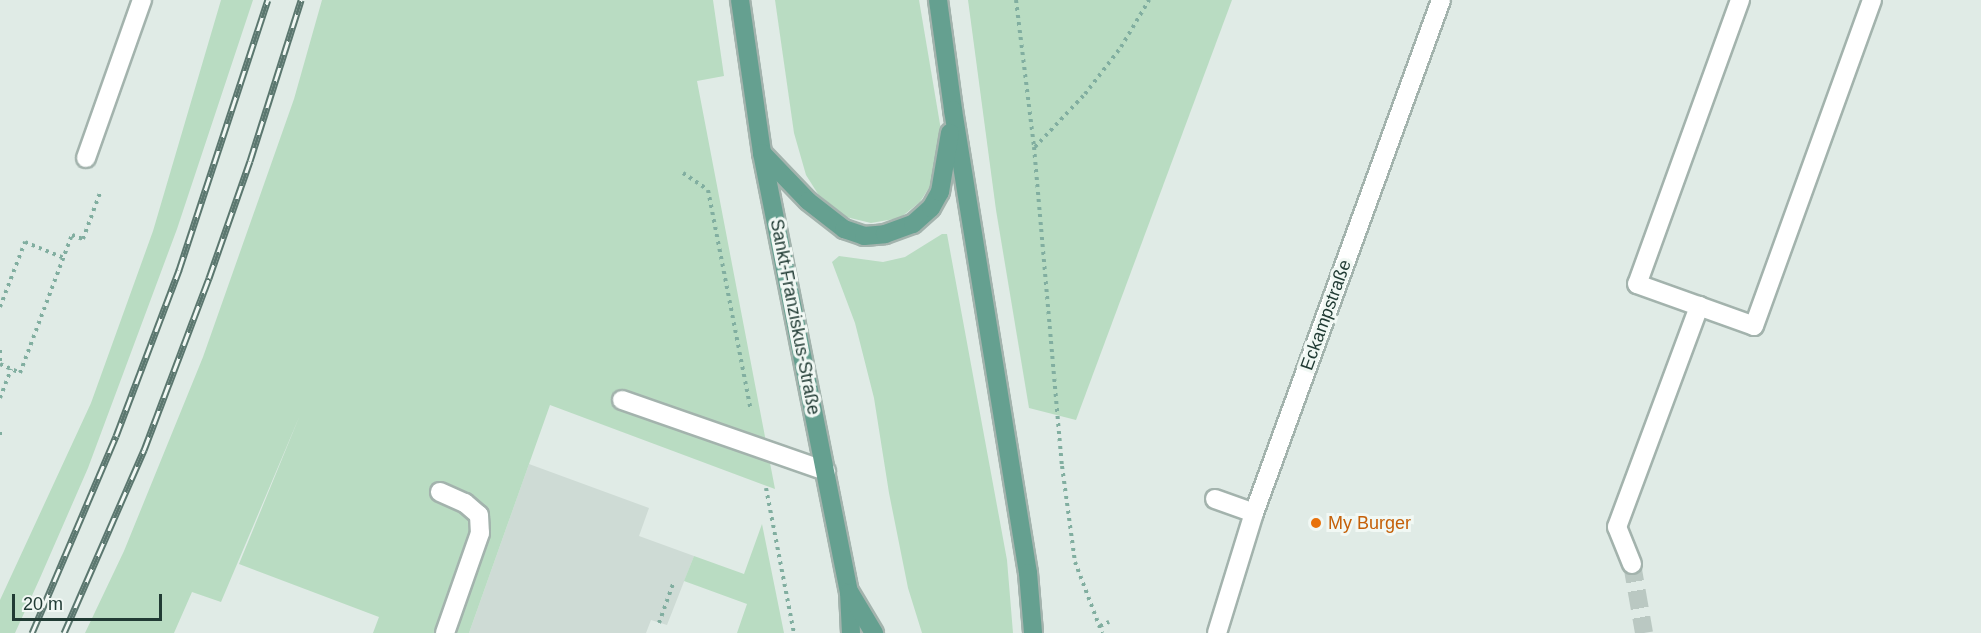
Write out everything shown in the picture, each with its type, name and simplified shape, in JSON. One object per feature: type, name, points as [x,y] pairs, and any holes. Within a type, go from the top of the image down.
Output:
[{"type":"main road","name":"Sankt-Franziskus-Straße","points":[[740,0],[762,153],[849,591],[851,633]]},
{"type":"main road","points":[[938,0],[953,110],[1028,573],[1034,633]]},
{"type":"main road","points":[[762,153],[808,201],[843,229],[864,236],[885,234],[913,224],[931,208],[940,192],[953,110]]},
{"type":"main road","points":[[849,591],[874,633]]},
{"type":"street","points":[[86,158],[142,0]]},
{"type":"street","name":"Eckampstraße","points":[[1217,633],[1254,513],[1441,0]]},
{"type":"street","points":[[1740,0],[1637,284],[1754,326],[1872,0]]},
{"type":"street","points":[[1632,564],[1617,527],[1699,306]]},
{"type":"street","points":[[622,400],[826,471]]},
{"type":"street","points":[[440,492],[465,503],[479,515],[480,532],[445,633]]},
{"type":"street","points":[[1215,499],[1254,513]]},
{"type":"path","points":[[1016,0],[1034,147],[1062,466],[1073,552],[1102,633]]},
{"type":"path","points":[[1034,147],[1085,94],[1121,47],[1149,0]]},
{"type":"path","points":[[683,173],[708,190],[794,633]]},
{"type":"path","points":[[0,307],[25,242],[64,258],[20,373],[0,364],[0,350]]},
{"type":"path","points":[[0,398],[11,369]]},
{"type":"path","points":[[0,432],[0,438]]},
{"type":"path","points":[[659,623],[673,584]]},
{"type":"path","points":[[1100,626],[1109,622]]},
{"type":"shaded area","points":[[529,464],[649,508],[639,536],[694,556],[667,625],[651,620],[646,633],[469,633]]},
{"type":"green space","points":[[221,0],[253,0],[177,229],[88,468],[40,578],[15,633],[0,633],[0,600],[91,403],[153,231]]},
{"type":"green space","points":[[322,0],[713,0],[724,76],[697,81],[775,489],[550,405],[469,633],[373,633],[379,617],[239,564],[300,415],[221,602],[192,592],[174,633],[85,633],[124,551],[203,357],[294,99]]},
{"type":"green space","points":[[775,0],[919,0],[942,136],[939,172],[920,202],[900,218],[871,223],[846,217],[818,194],[806,175],[794,133]]},
{"type":"green space","points":[[968,0],[1232,0],[1076,420],[1029,408],[996,210]]},
{"type":"green space","points":[[942,234],[947,234],[1007,560],[1013,633],[922,633],[908,588],[889,493],[874,398],[855,323],[832,262],[839,256],[883,262],[905,257]]},
{"type":"green space","points":[[762,524],[784,633],[737,633],[747,604],[684,581],[694,556],[744,574]]},
{"type":"tunnel","points":[[1632,564],[1644,633]]},
{"type":"railway","points":[[32,633],[116,436],[179,270],[268,0]]},
{"type":"railway","points":[[64,633],[144,450],[209,278],[250,161],[301,0]]},
{"type":"place","name":"My Burger","points":[[1316,523]]}]
